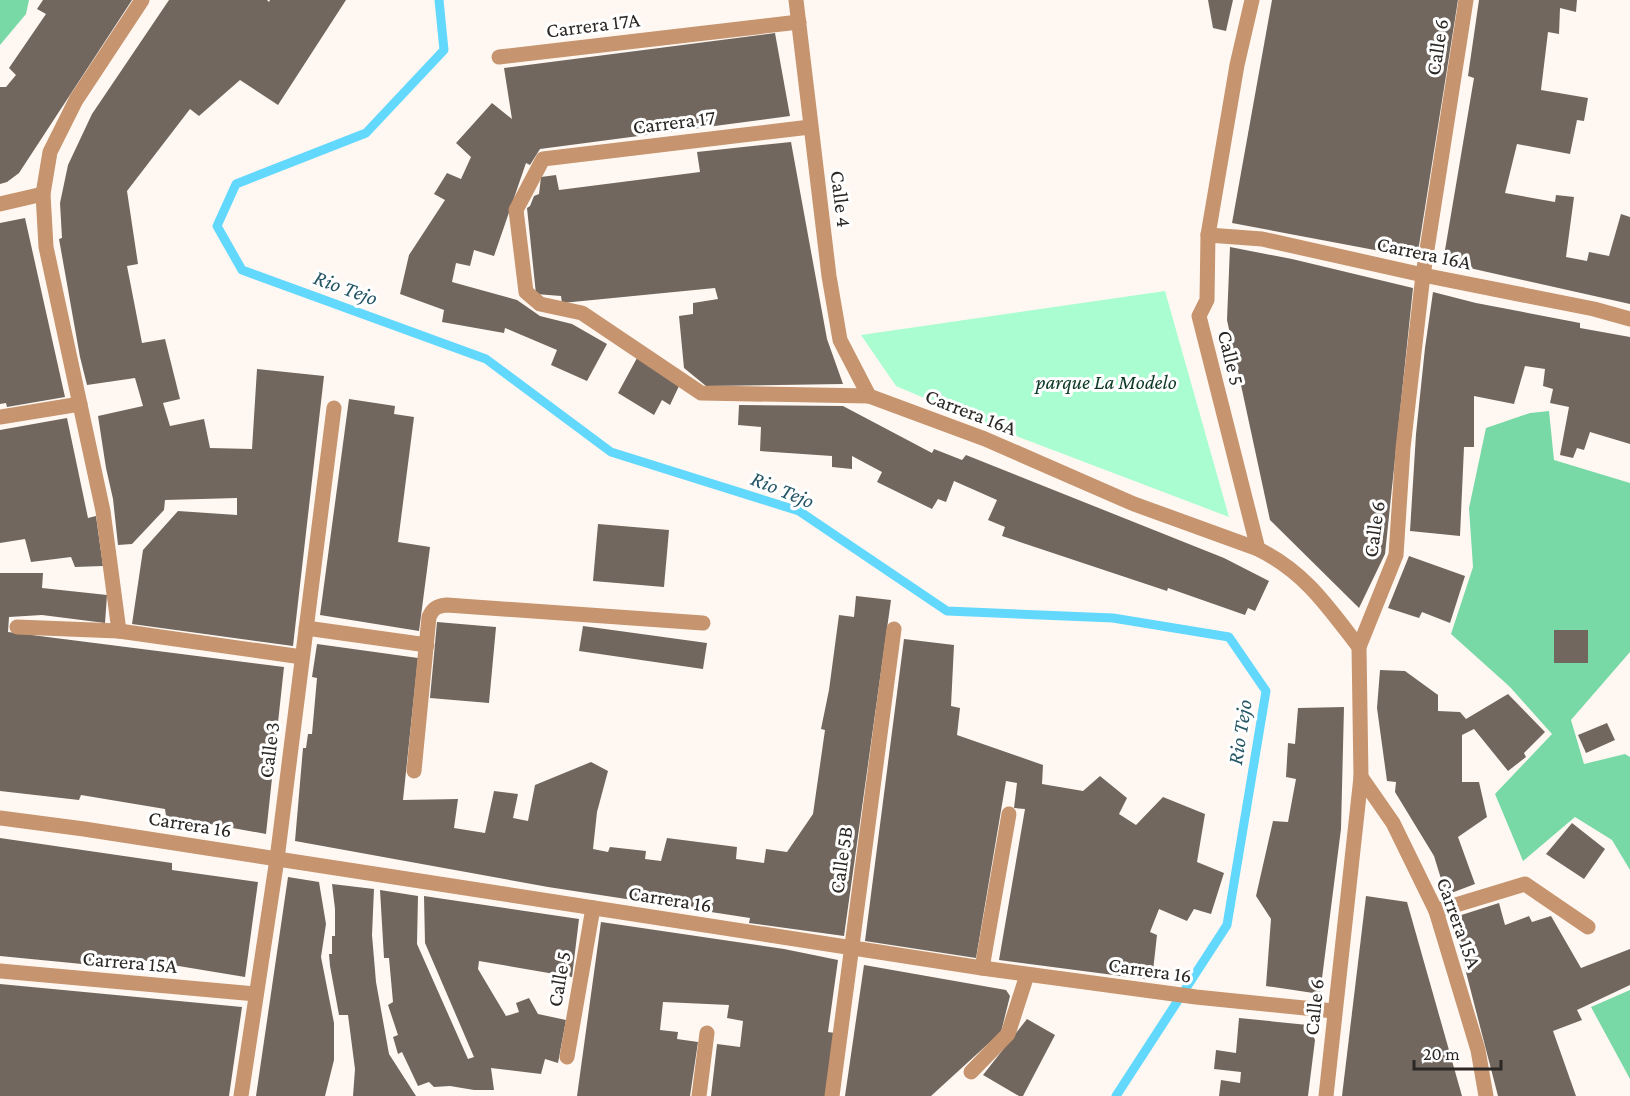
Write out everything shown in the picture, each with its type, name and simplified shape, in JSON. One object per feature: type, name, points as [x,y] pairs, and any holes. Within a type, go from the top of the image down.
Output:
[{"type":"street","points":[[119,631],[103,511],[46,247],[44,194],[50,152],[60,132],[82,91],[142,0]]},
{"type":"street","name":"Calle 4","points":[[796,0],[829,276],[840,340],[869,396]]},
{"type":"street","name":"Calle 5","points":[[1252,0],[1237,65],[1208,235],[1207,300],[1198,316],[1257,549]]},
{"type":"street","name":"Calle 6","points":[[1326,1096],[1361,777],[1359,647],[1396,555],[1403,448],[1423,275],[1466,0]]},
{"type":"street","name":"Carrera 17A","points":[[499,57],[799,22]]},
{"type":"street","name":"Carrera 17","points":[[543,159],[810,127]]},
{"type":"street","name":"Carrera 16A","points":[[543,159],[516,210],[526,292],[540,304],[582,313],[701,393],[869,396],[985,440],[1134,504],[1257,549]]},
{"type":"street","points":[[0,204],[44,194]]},
{"type":"street","name":"Carrera 16A","points":[[1208,235],[1262,239],[1423,275],[1594,309],[1630,319]]},
{"type":"street","points":[[0,417],[80,404]]},
{"type":"street","name":"Calle 3","points":[[242,1096],[277,859],[334,408]]},
{"type":"street","points":[[1257,549],[1276,558],[1312,587],[1359,647]]},
{"type":"street","points":[[414,771],[429,617],[437,606],[703,623]]},
{"type":"street","points":[[17,627],[119,631],[302,657]]},
{"type":"street","points":[[306,628],[427,645]]},
{"type":"street","name":"Calle 5B","points":[[832,1096],[894,629]]},
{"type":"street","name":"Carrera 15A","points":[[1361,777],[1393,823],[1436,910],[1478,1050],[1486,1096]]},
{"type":"street","points":[[982,968],[1009,813]]},
{"type":"street","name":"Carrera 16","points":[[0,818],[95,830],[1027,975],[1196,997],[1334,1011]]},
{"type":"street","points":[[1436,910],[1525,884],[1588,927]]},
{"type":"street","name":"Calle 5","points":[[567,1057],[593,908]]},
{"type":"street","name":"Carrera 15A","points":[[0,971],[256,994]]},
{"type":"street","points":[[971,1072],[1008,1034],[1027,975]]},
{"type":"street","points":[[699,1096],[707,1033]]},
{"type":"green space","points":[[0,0],[29,0],[26,14],[0,45]]},
{"type":"green space","name":"parque La Modelo","points":[[1165,291],[1229,517],[990,426],[896,386],[861,335]]},
{"type":"green space","points":[[1549,411],[1554,460],[1630,483],[1630,652],[1571,720],[1584,764],[1625,754],[1630,757],[1630,870],[1612,840],[1575,817],[1523,861],[1495,794],[1552,734],[1510,687],[1451,634],[1473,567],[1469,508],[1486,428],[1530,413]]},
{"type":"green space","points":[[1630,990],[1630,1079],[1591,1007]]},
{"type":"building","points":[[43,0],[132,0],[19,173],[0,184],[0,87],[6,87],[16,75],[9,68],[46,14],[37,9]]},
{"type":"building","points":[[169,0],[267,0],[269,2],[270,0],[346,0],[278,105],[240,80],[199,116],[190,109],[127,191],[138,264],[127,266],[142,343],[165,339],[180,399],[163,403],[170,426],[204,419],[210,448],[252,449],[257,369],[324,376],[293,646],[132,624],[143,550],[178,511],[237,515],[237,498],[165,500],[164,510],[132,544],[118,545],[113,499],[98,416],[143,406],[135,378],[87,385],[80,357],[59,239],[62,238],[60,203],[68,165],[92,114]]},
{"type":"building","points":[[1208,0],[1233,0],[1226,31],[1213,28]]},
{"type":"building","points":[[1272,0],[1458,0],[1417,258],[1232,223]]},
{"type":"building","points":[[1479,0],[1577,0],[1576,12],[1560,8],[1559,34],[1548,32],[1541,90],[1588,98],[1584,121],[1577,120],[1570,154],[1517,144],[1505,193],[1555,202],[1556,195],[1574,197],[1566,257],[1587,261],[1589,252],[1609,256],[1621,214],[1630,217],[1630,304],[1443,262],[1474,78],[1468,76]]},
{"type":"building","points":[[775,33],[790,116],[540,149],[530,165],[526,163],[494,256],[474,250],[470,266],[456,263],[452,282],[517,300],[540,316],[572,324],[607,344],[587,381],[551,365],[557,350],[505,328],[504,333],[442,322],[444,310],[400,294],[409,255],[445,200],[434,194],[447,173],[461,179],[471,157],[456,143],[492,103],[512,119],[504,68]]},
{"type":"building","points":[[791,142],[827,339],[843,384],[706,386],[684,368],[679,316],[693,314],[693,303],[718,299],[715,288],[562,303],[561,296],[536,294],[527,208],[534,196],[539,194],[541,177],[556,175],[559,190],[700,172],[697,152]]},
{"type":"building","points":[[25,218],[65,397],[7,407],[6,403],[0,404],[0,223]]},
{"type":"building","points":[[1230,247],[1292,259],[1413,288],[1385,554],[1359,608],[1270,520],[1227,320]]},
{"type":"building","points":[[1433,292],[1476,303],[1580,323],[1580,328],[1630,337],[1630,444],[1590,432],[1584,450],[1577,448],[1573,458],[1560,455],[1569,407],[1550,403],[1553,389],[1543,386],[1545,369],[1525,366],[1514,404],[1474,396],[1474,447],[1464,447],[1460,536],[1410,531],[1416,434]]},
{"type":"building","points":[[637,358],[679,386],[670,405],[662,400],[654,415],[618,393]]},
{"type":"building","points":[[349,399],[395,406],[394,414],[414,417],[398,542],[430,547],[419,631],[320,615]]},
{"type":"building","points":[[739,405],[843,406],[932,453],[934,449],[962,460],[966,455],[1224,558],[1269,581],[1255,611],[1248,608],[1245,615],[1168,588],[1167,591],[1002,536],[1005,527],[988,520],[997,500],[954,481],[946,502],[938,499],[932,509],[877,482],[882,472],[852,456],[852,469],[832,467],[832,456],[760,451],[761,427],[738,425]]},
{"type":"building","points":[[67,418],[88,518],[96,516],[103,566],[75,567],[71,557],[31,562],[25,539],[0,543],[0,430]]},
{"type":"building","points":[[598,524],[669,530],[664,587],[593,581]]},
{"type":"building","points":[[1409,556],[1465,576],[1450,623],[1422,612],[1419,618],[1388,608]]},
{"type":"building","points":[[0,573],[43,573],[42,588],[107,595],[105,623],[42,615],[9,617],[8,632],[284,667],[266,834],[166,816],[165,809],[81,795],[79,800],[0,791]]},
{"type":"building","points":[[856,596],[891,600],[844,936],[749,923],[750,918],[548,887],[295,841],[303,748],[306,748],[308,734],[312,734],[317,678],[312,677],[317,644],[418,658],[403,800],[458,799],[454,828],[485,833],[494,791],[518,794],[513,818],[528,821],[535,785],[591,762],[608,771],[597,812],[593,849],[608,852],[610,847],[646,851],[645,859],[661,861],[667,838],[737,847],[736,859],[764,863],[766,849],[787,852],[813,814],[825,730],[821,729],[829,690],[839,615],[854,617]]},
{"type":"building","points":[[437,622],[496,627],[489,703],[430,698]]},
{"type":"building","points":[[583,626],[707,643],[703,669],[579,651]]},
{"type":"building","points":[[1554,630],[1588,630],[1588,663],[1554,663]]},
{"type":"building","points":[[904,639],[954,645],[951,706],[960,708],[957,735],[1043,765],[1042,784],[1083,791],[1100,776],[1127,798],[1119,814],[1136,825],[1163,797],[1205,814],[1197,862],[1224,873],[1211,914],[1194,909],[1187,921],[1159,909],[1150,932],[1157,935],[1152,980],[999,960],[1025,809],[1014,808],[1017,783],[1006,781],[976,958],[865,941]]},
{"type":"building","points":[[1380,670],[1405,671],[1438,695],[1438,711],[1460,712],[1466,719],[1508,694],[1545,732],[1524,753],[1526,757],[1508,771],[1474,729],[1462,735],[1462,782],[1479,782],[1487,817],[1458,837],[1475,884],[1446,895],[1434,856],[1395,792],[1396,782],[1387,781],[1377,708]]},
{"type":"building","points":[[1344,707],[1341,829],[1320,994],[1266,986],[1271,919],[1256,896],[1273,821],[1288,822],[1296,779],[1286,777],[1288,743],[1295,744],[1298,708]]},
{"type":"building","points":[[1607,723],[1615,740],[1586,753],[1578,735]]},
{"type":"building","points":[[1572,823],[1605,849],[1584,879],[1546,854]]},
{"type":"building","points":[[0,838],[172,863],[172,870],[258,882],[245,977],[124,957],[123,968],[0,956]]},
{"type":"building","points":[[288,877],[319,882],[326,924],[321,957],[334,1023],[334,1060],[325,1096],[256,1096]]},
{"type":"building","points":[[332,884],[374,889],[372,935],[376,982],[389,1054],[416,1096],[353,1096],[355,1069],[348,1015],[339,1015],[330,966],[332,936],[335,936]]},
{"type":"building","points":[[380,890],[418,896],[417,944],[468,1059],[474,1057],[425,943],[424,896],[579,919],[572,977],[479,961],[478,969],[506,1016],[519,1012],[516,1003],[529,998],[538,1014],[566,1020],[558,1063],[545,1059],[541,1074],[491,1068],[494,1090],[434,1087],[429,1082],[418,1086],[402,1052],[398,1054],[393,1037],[398,1035],[388,1005],[393,1002],[389,958],[384,958]]},
{"type":"building","points":[[1366,896],[1407,902],[1462,1096],[1342,1096]]},
{"type":"building","points":[[1499,903],[1505,925],[1529,916],[1532,922],[1551,916],[1581,968],[1630,949],[1630,985],[1577,1010],[1582,1020],[1553,1031],[1576,1096],[1498,1096],[1452,918]]},
{"type":"building","points":[[601,922],[784,949],[838,960],[828,1032],[835,1033],[826,1096],[711,1096],[717,1044],[740,1047],[743,1021],[727,1018],[729,1005],[663,1002],[660,1030],[678,1032],[677,1039],[698,1042],[690,1096],[577,1096]]},
{"type":"building","points":[[864,965],[1006,990],[1010,996],[1001,1032],[931,1096],[845,1096]]},
{"type":"building","points":[[0,984],[242,1007],[229,1096],[0,1096]]},
{"type":"building","points":[[1239,1018],[1308,1025],[1315,1040],[1308,1096],[1219,1096],[1221,1080],[1240,1083],[1241,1072],[1214,1069],[1216,1050],[1236,1053]]},
{"type":"building","points":[[1027,1019],[1055,1035],[1023,1096],[1019,1096],[983,1075]]},
{"type":"waterway","name":"Rio Tejo","points":[[439,0],[444,50],[366,133],[236,184],[217,226],[242,270],[486,359],[611,452],[799,511],[947,611],[1113,618],[1229,637],[1266,691],[1227,925],[1116,1096]]}]
